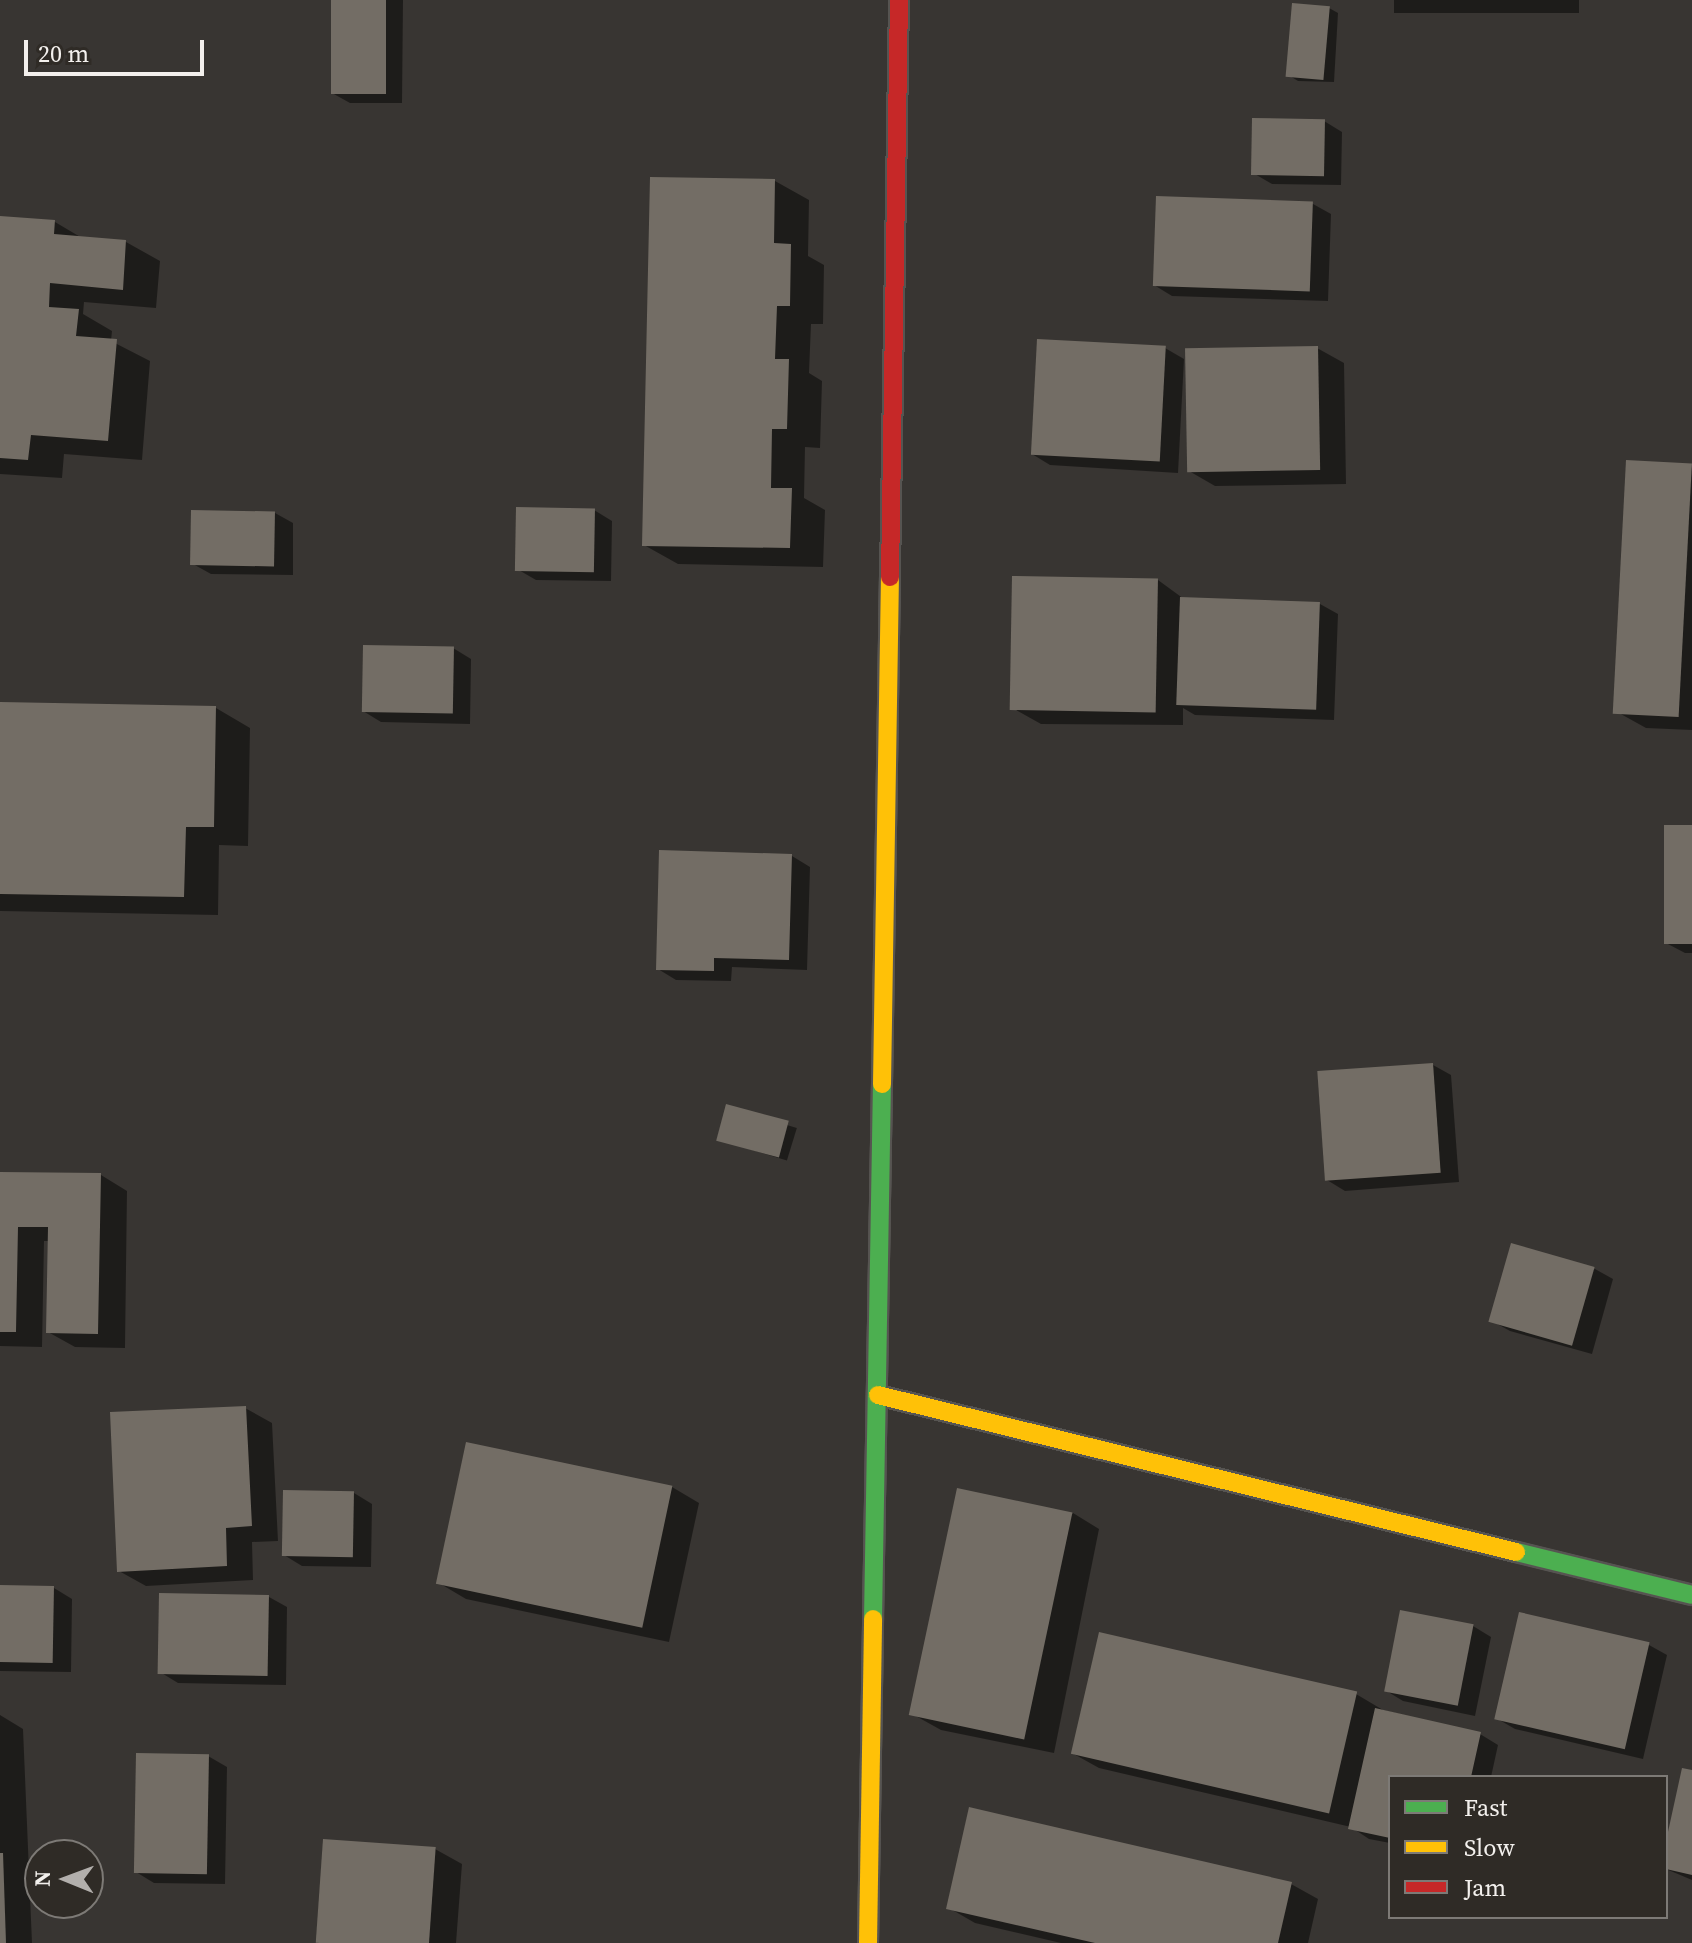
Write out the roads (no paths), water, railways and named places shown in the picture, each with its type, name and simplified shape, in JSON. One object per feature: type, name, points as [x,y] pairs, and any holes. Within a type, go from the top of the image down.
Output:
[{"type":"street","points":[[868,1943],[899,0]]},
{"type":"street","points":[[878,1395],[1692,1595]]}]
